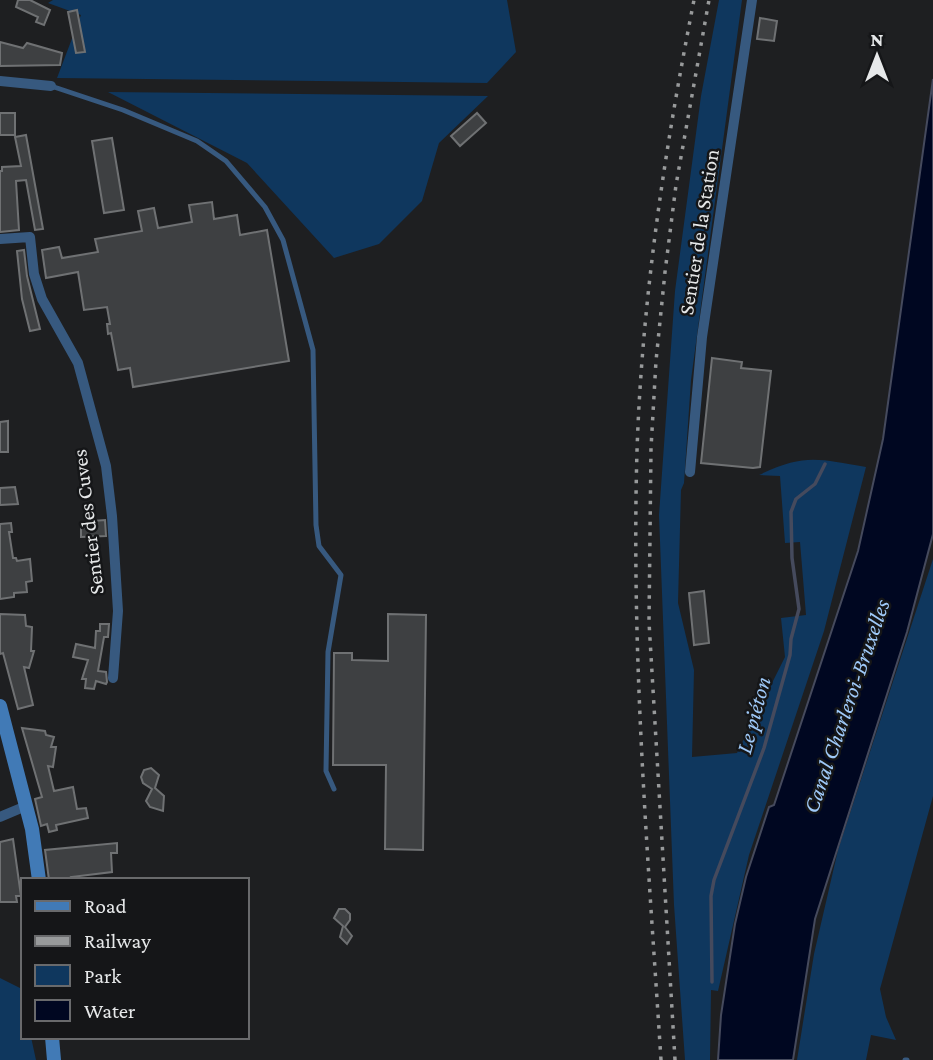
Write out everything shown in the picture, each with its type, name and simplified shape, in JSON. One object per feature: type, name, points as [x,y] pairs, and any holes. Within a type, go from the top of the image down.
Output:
[{"type":"main road","points":[[0,706],[36,848],[39,878]]},
{"type":"main road","points":[[52,1039],[54,1060]]},
{"type":"street","name":"Sentier de la Station","points":[[690,472],[702,337],[752,0]]},
{"type":"street","points":[[0,81],[51,86]]},
{"type":"street","name":"Sentier des Cuves","points":[[0,239],[30,237],[34,274],[42,299],[72,351],[87,390],[106,466],[112,516],[118,611],[113,678]]},
{"type":"street","points":[[0,817],[26,806]]},
{"type":"lane","points":[[51,86],[123,110],[197,141],[226,161],[234,170],[265,207],[283,240],[313,350],[316,525],[319,545],[341,575],[328,652],[326,771],[334,789]]},
{"type":"green space","points":[[53,0],[507,0],[516,52],[487,83],[57,78],[81,15],[48,3]]},
{"type":"green space","points":[[719,0],[742,0],[691,380],[684,483],[681,490],[678,603],[694,670],[692,757],[737,753],[785,657],[781,618],[806,615],[800,542],[785,543],[780,476],[759,475],[788,463],[812,460],[866,467],[824,631],[749,855],[718,991],[711,990],[710,1060],[685,1060],[674,905],[659,515],[675,291],[701,96]]},
{"type":"green space","points":[[108,92],[488,96],[439,143],[422,201],[379,244],[334,258],[247,163]]},
{"type":"green space","points":[[933,559],[933,796],[880,989],[886,1017],[896,1040],[871,1035],[866,1060],[797,1060],[814,954],[838,850]]},
{"type":"green space","points":[[0,978],[20,988],[21,1039],[31,1039],[36,1060],[0,1060]]},
{"type":"water","name":"Canal Charleroi-Bruxelles","points":[[933,79],[933,534],[907,632],[815,919],[793,1060],[718,1060],[721,1015],[735,924],[746,877],[769,807],[774,805],[858,551],[883,439]]},
{"type":"building","points":[[18,0],[30,0],[50,10],[44,25],[36,22],[38,17],[16,7]]},
{"type":"building","points":[[77,10],[85,52],[76,53],[68,12]]},
{"type":"building","points":[[760,18],[777,21],[774,41],[757,39]]},
{"type":"building","points":[[0,42],[23,48],[27,43],[62,53],[60,65],[0,66]]},
{"type":"building","points":[[0,113],[15,113],[15,135],[0,135]]},
{"type":"building","points":[[477,113],[486,123],[460,146],[451,136]]},
{"type":"building","points":[[26,135],[43,229],[35,230],[26,180],[16,181],[19,230],[0,232],[0,171],[2,167],[21,166],[15,137]]},
{"type":"building","points":[[112,138],[124,210],[104,213],[92,141]]},
{"type":"building","points":[[212,202],[214,219],[237,215],[240,235],[267,230],[289,361],[133,387],[130,368],[118,370],[111,333],[108,334],[107,324],[110,324],[107,307],[84,310],[78,272],[46,278],[42,250],[59,247],[62,258],[98,252],[95,239],[142,231],[138,211],[154,208],[158,228],[192,222],[189,205]]},
{"type":"building","points":[[24,250],[27,276],[40,329],[30,331],[22,299],[17,251]]},
{"type":"building","points":[[712,358],[742,362],[741,368],[771,371],[760,467],[701,463]]},
{"type":"building","points":[[8,421],[8,452],[0,452],[0,422]]},
{"type":"building","points":[[15,487],[18,504],[0,505],[0,488]]},
{"type":"building","points":[[105,520],[106,536],[81,537],[81,528],[94,527],[93,521]]},
{"type":"building","points":[[11,523],[12,532],[9,532],[13,558],[17,561],[30,559],[32,581],[26,582],[27,592],[14,593],[14,597],[0,599],[0,524]]},
{"type":"building","points":[[704,591],[709,643],[694,645],[689,593]]},
{"type":"building","points":[[0,614],[25,615],[26,626],[32,627],[31,651],[34,651],[29,668],[24,667],[33,705],[18,709],[3,653],[0,654]]},
{"type":"building","points":[[388,614],[426,615],[423,850],[385,849],[386,765],[333,765],[334,653],[352,653],[352,660],[388,661]]},
{"type":"building","points":[[100,624],[109,624],[98,671],[106,672],[107,682],[96,681],[94,689],[85,688],[86,679],[82,679],[88,660],[73,657],[76,644],[95,648],[96,631],[100,631]]},
{"type":"building","points":[[22,728],[45,731],[46,735],[54,737],[51,747],[56,747],[53,767],[48,766],[54,791],[73,787],[77,809],[86,808],[88,818],[56,825],[57,830],[49,832],[47,824],[41,826],[35,799],[42,797]]},
{"type":"building","points":[[151,768],[159,775],[155,788],[164,796],[163,811],[150,807],[146,801],[152,789],[143,783],[141,777],[144,770]]},
{"type":"building","points":[[13,839],[21,896],[16,896],[17,902],[0,902],[0,842]]},
{"type":"building","points":[[117,843],[117,853],[111,853],[112,872],[71,878],[49,878],[45,850]]},
{"type":"building","points":[[339,909],[345,909],[350,914],[350,920],[345,927],[352,936],[347,944],[340,937],[343,926],[334,918]]},
{"type":"waterway","name":"Le piéton","points":[[712,982],[711,896],[714,880],[764,748],[790,655],[799,609],[792,558],[791,512],[796,499],[815,484],[825,464]]},
{"type":"railway","points":[[661,1060],[646,832],[636,603],[637,451],[644,337],[656,224],[694,0]]},
{"type":"railway","points":[[675,1060],[649,622],[651,448],[656,361],[676,185],[709,0]]}]
